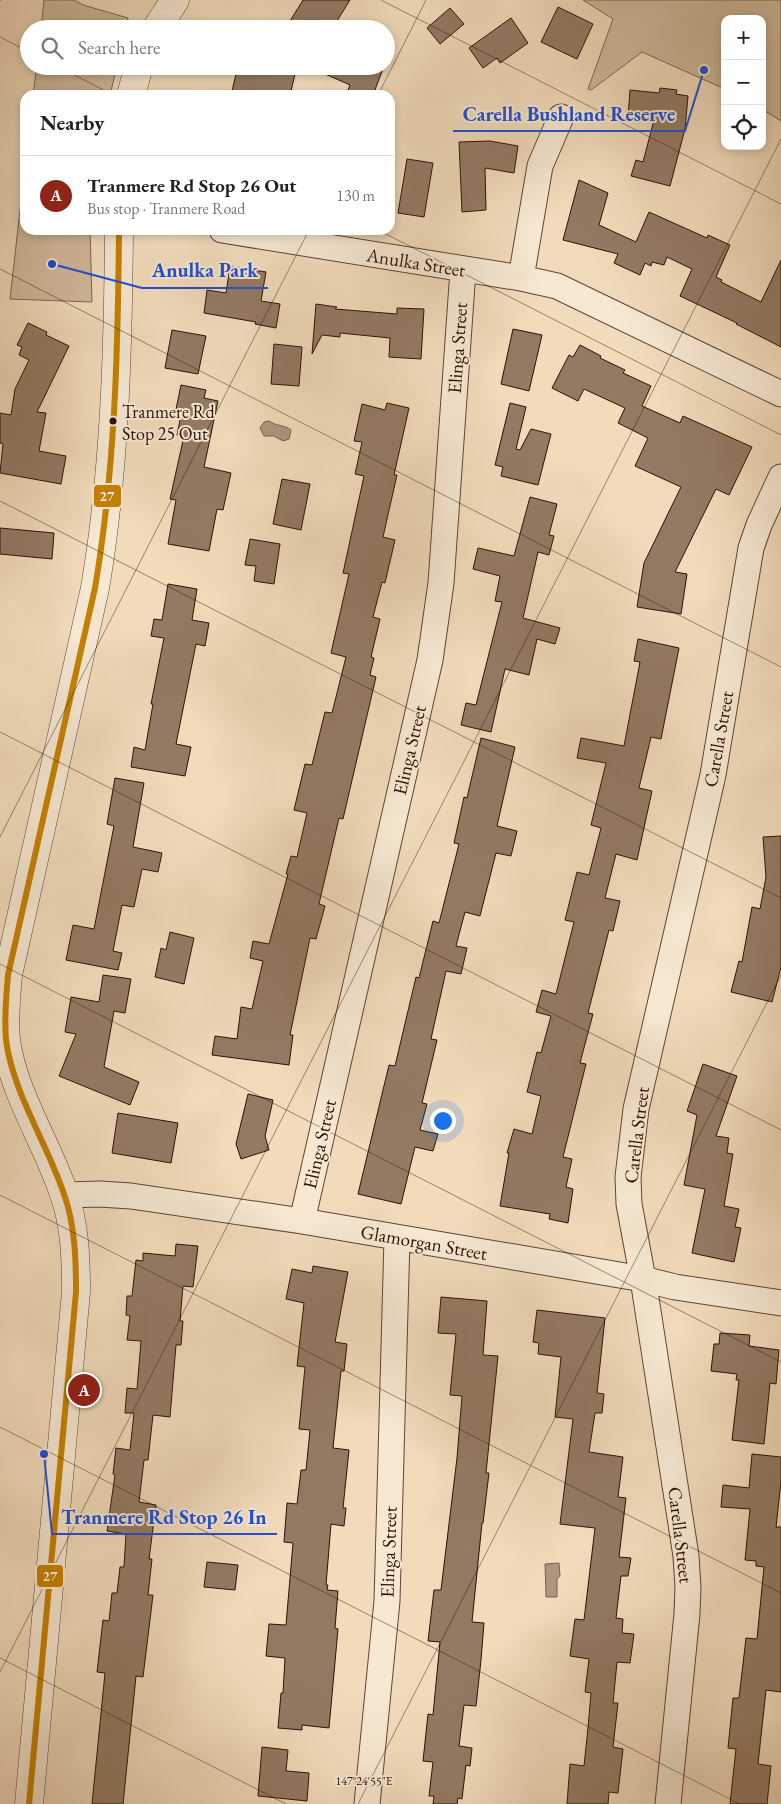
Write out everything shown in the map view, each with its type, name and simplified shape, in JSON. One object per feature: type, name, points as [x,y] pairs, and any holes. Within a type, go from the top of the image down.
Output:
[{"type":"street","points":[[162,20],[175,0]]},
{"type":"street","points":[[133,90],[137,75]]},
{"type":"street","points":[[521,278],[540,166],[561,117]]},
{"type":"street","points":[[28,1804],[76,1292],[76,1258],[72,1227],[64,1195],[14,1074],[6,1040],[5,1006],[8,975],[95,588],[105,530],[114,414],[119,235]]},
{"type":"street","name":"Anulka Street","points":[[252,235],[521,278],[557,286],[781,394]]},
{"type":"street","name":"Elinga Street","points":[[302,1221],[430,660],[438,615],[463,270]]},
{"type":"street","name":"Carella Street","points":[[668,1804],[687,1614],[686,1556],[643,1279],[629,1204],[628,1169],[636,1108],[712,775],[751,548],[759,525],[781,477]]},
{"type":"street","name":"Glamorgan Street","points":[[64,1195],[100,1194],[131,1196],[302,1221],[643,1279],[675,1287],[781,1303]]},
{"type":"street","name":"Elinga Street","points":[[367,1804],[387,1601],[398,1238]]},
{"type":"shaded area","points":[[44,0],[74,0],[83,5],[128,18],[128,20],[42,20]]},
{"type":"shaded area","points":[[583,0],[781,0],[781,121],[766,112],[766,15],[721,15],[721,87],[642,52],[591,90],[588,89],[613,19]]},
{"type":"shaded area","points":[[36,75],[115,75],[111,90],[34,90]]},
{"type":"shaded area","points":[[20,210],[20,235],[90,235],[92,302],[10,299]]},
{"type":"shaded area","points":[[269,421],[291,430],[289,439],[283,441],[274,436],[264,436],[260,428],[264,422]]},
{"type":"shaded area","points":[[559,1563],[560,1576],[557,1579],[557,1597],[546,1597],[545,1564]]},
{"type":"building","points":[[303,0],[350,0],[338,20],[291,20]]},
{"type":"building","points":[[558,7],[593,24],[577,59],[541,42]]},
{"type":"building","points":[[450,8],[464,24],[440,44],[427,28]]},
{"type":"building","points":[[511,18],[528,43],[500,63],[497,58],[483,68],[469,48]]},
{"type":"building","points":[[236,75],[295,75],[291,90],[232,90]]},
{"type":"building","points":[[327,75],[381,75],[375,90],[348,90],[350,85]]},
{"type":"building","points":[[660,88],[677,90],[676,94],[688,96],[685,129],[670,186],[631,176],[636,160],[643,162],[654,120],[628,117],[630,90],[659,93]]},
{"type":"building","points":[[490,141],[518,146],[514,173],[485,168],[486,210],[462,212],[459,142]]},
{"type":"building","points":[[407,159],[433,163],[424,217],[398,213]]},
{"type":"building","points":[[579,180],[608,193],[599,225],[636,242],[649,212],[707,238],[708,235],[730,245],[716,277],[722,280],[721,282],[761,302],[781,260],[781,347],[737,323],[680,296],[692,269],[667,257],[664,265],[652,262],[651,266],[645,263],[640,275],[614,263],[618,254],[563,240]]},
{"type":"building","points":[[230,266],[266,272],[261,301],[280,304],[276,328],[255,324],[256,322],[204,313],[207,290],[226,293]]},
{"type":"building","points":[[316,304],[337,307],[335,309],[397,314],[397,308],[424,309],[421,359],[389,357],[390,338],[340,333],[340,337],[322,335],[312,354]]},
{"type":"building","points":[[28,323],[47,332],[46,335],[69,346],[37,412],[46,413],[39,451],[66,456],[61,484],[0,473],[3,444],[0,443],[0,413],[11,415],[15,389],[29,360],[19,355],[22,347],[17,345]]},
{"type":"building","points":[[513,329],[542,335],[529,391],[501,384]]},
{"type":"building","points":[[172,330],[206,336],[198,374],[165,368]]},
{"type":"building","points":[[274,344],[302,347],[299,386],[271,384]]},
{"type":"building","points":[[580,345],[601,356],[600,358],[625,370],[623,373],[651,386],[642,406],[680,423],[683,416],[752,447],[729,495],[716,489],[675,572],[687,574],[681,614],[637,607],[644,563],[681,487],[635,466],[648,438],[618,423],[625,408],[584,389],[578,401],[552,388],[569,355],[573,357]]},
{"type":"building","points":[[181,385],[206,390],[204,398],[218,401],[204,467],[231,473],[223,510],[217,509],[209,551],[168,544],[176,500],[170,499],[184,436],[177,435],[181,415],[175,414]]},
{"type":"building","points":[[387,403],[409,408],[383,537],[395,540],[385,583],[382,582],[373,617],[380,619],[371,657],[374,658],[370,675],[376,677],[343,819],[339,818],[319,904],[325,906],[316,939],[310,938],[290,1035],[293,1035],[289,1065],[212,1055],[215,1036],[237,1039],[241,1007],[252,1009],[263,961],[250,958],[253,941],[269,944],[291,856],[297,857],[307,813],[294,810],[305,764],[312,765],[325,712],[332,713],[346,657],[331,653],[349,574],[343,573],[364,476],[355,474],[362,442],[354,441],[362,404],[385,410]]},
{"type":"building","points":[[510,403],[526,407],[516,449],[520,450],[531,429],[551,434],[538,485],[501,476],[503,467],[495,465]]},
{"type":"building","points":[[282,479],[310,484],[301,530],[273,524]]},
{"type":"building","points":[[530,497],[557,504],[549,535],[554,536],[549,555],[538,552],[523,618],[560,628],[555,644],[537,639],[529,675],[505,669],[491,732],[461,725],[466,703],[476,705],[502,602],[495,601],[500,576],[473,569],[478,548],[514,556]]},
{"type":"building","points":[[0,528],[54,533],[52,559],[0,554]]},
{"type":"building","points":[[250,539],[280,544],[274,584],[254,581],[256,566],[245,565]]},
{"type":"building","points":[[168,584],[197,589],[192,620],[209,623],[205,646],[196,644],[176,744],[191,747],[185,776],[131,767],[134,747],[145,750],[153,704],[151,704],[164,638],[151,636],[154,619],[162,620]]},
{"type":"building","points":[[638,639],[679,648],[661,739],[651,737],[639,788],[652,791],[637,860],[616,854],[605,898],[620,901],[613,931],[609,930],[588,1013],[593,1014],[580,1063],[586,1064],[563,1157],[572,1159],[566,1187],[573,1189],[568,1223],[549,1219],[550,1214],[500,1206],[509,1153],[507,1153],[514,1129],[532,1134],[541,1096],[527,1092],[537,1052],[541,1053],[551,1016],[536,1012],[542,990],[556,994],[574,922],[565,920],[577,872],[589,875],[601,828],[591,825],[606,763],[577,758],[581,738],[624,746],[640,662],[634,661]]},
{"type":"building","points":[[481,738],[515,747],[497,826],[517,831],[511,856],[496,853],[480,916],[465,912],[456,946],[467,948],[461,974],[446,971],[431,1039],[437,1040],[422,1103],[427,1104],[420,1130],[438,1134],[433,1151],[415,1147],[401,1204],[358,1194],[389,1065],[395,1066],[416,977],[419,978],[433,921],[439,923],[459,844],[454,843],[464,797],[467,798]]},
{"type":"building","points":[[115,778],[144,783],[133,847],[162,853],[158,872],[142,869],[134,907],[122,905],[113,951],[122,953],[118,970],[66,960],[73,925],[94,929],[114,826],[107,824]]},
{"type":"building","points":[[781,836],[781,967],[772,1002],[731,992],[739,961],[742,962],[752,907],[760,909],[766,877],[763,837]]},
{"type":"building","points":[[170,932],[194,938],[184,984],[155,977],[161,948],[166,950]]},
{"type":"building","points":[[103,975],[131,979],[125,1013],[114,1011],[104,1067],[139,1082],[130,1105],[59,1076],[76,1034],[65,1032],[71,997],[99,1002]]},
{"type":"building","points":[[703,1064],[737,1076],[716,1136],[729,1138],[727,1153],[733,1154],[724,1206],[739,1209],[735,1227],[741,1228],[734,1262],[692,1253],[705,1189],[684,1185],[697,1115],[687,1111]]},
{"type":"building","points":[[248,1094],[273,1100],[265,1136],[269,1150],[241,1159],[236,1144]]},
{"type":"building","points":[[118,1113],[178,1123],[171,1163],[112,1153]]},
{"type":"building","points":[[176,1244],[198,1246],[193,1287],[183,1286],[180,1321],[183,1321],[181,1345],[176,1345],[170,1417],[153,1415],[148,1460],[144,1460],[139,1502],[156,1505],[149,1559],[152,1559],[148,1595],[153,1595],[143,1677],[136,1676],[123,1804],[92,1804],[105,1673],[97,1672],[103,1620],[109,1621],[112,1593],[117,1593],[120,1567],[124,1567],[126,1534],[107,1531],[115,1475],[113,1474],[116,1448],[130,1450],[134,1413],[125,1413],[127,1388],[137,1389],[141,1341],[127,1340],[130,1316],[126,1315],[127,1296],[132,1296],[136,1260],[143,1261],[143,1253],[175,1256]]},
{"type":"building","points":[[313,1266],[348,1272],[335,1342],[347,1344],[344,1371],[341,1371],[333,1448],[349,1450],[343,1508],[346,1508],[344,1526],[331,1524],[326,1585],[328,1585],[327,1590],[338,1591],[335,1628],[338,1629],[329,1728],[302,1725],[302,1730],[278,1728],[285,1658],[266,1656],[269,1624],[286,1625],[293,1543],[284,1542],[287,1503],[297,1504],[301,1470],[306,1470],[310,1430],[299,1429],[305,1367],[297,1366],[304,1303],[286,1299],[292,1269],[312,1273]]},
{"type":"building","points":[[441,1297],[487,1301],[483,1355],[498,1356],[486,1473],[489,1473],[472,1622],[484,1623],[481,1660],[476,1706],[464,1705],[459,1746],[472,1748],[470,1766],[466,1765],[462,1799],[458,1798],[457,1804],[433,1804],[434,1796],[429,1796],[433,1762],[423,1761],[428,1714],[433,1715],[440,1642],[428,1641],[434,1590],[441,1590],[457,1458],[462,1396],[450,1395],[456,1334],[438,1333]]},
{"type":"building","points":[[537,1310],[605,1318],[597,1393],[604,1394],[602,1413],[595,1413],[589,1452],[623,1457],[618,1497],[626,1498],[619,1557],[631,1558],[628,1576],[621,1576],[616,1618],[623,1619],[622,1633],[634,1634],[630,1663],[617,1662],[613,1703],[618,1703],[613,1747],[623,1749],[618,1793],[609,1792],[608,1804],[567,1804],[570,1764],[584,1766],[588,1728],[591,1693],[585,1692],[589,1659],[570,1656],[575,1619],[584,1620],[595,1528],[560,1524],[573,1419],[555,1417],[561,1357],[538,1354],[539,1343],[533,1342]]},
{"type":"building","points":[[720,1333],[750,1335],[749,1346],[779,1350],[776,1384],[770,1383],[764,1444],[732,1440],[739,1380],[736,1380],[737,1374],[711,1371],[714,1344],[719,1344]]},
{"type":"building","points":[[752,1454],[781,1457],[781,1481],[776,1527],[781,1527],[781,1692],[766,1690],[758,1764],[771,1766],[767,1804],[730,1804],[736,1749],[728,1748],[733,1698],[739,1698],[746,1638],[757,1639],[764,1567],[756,1566],[756,1561],[745,1560],[750,1509],[721,1507],[723,1485],[749,1488]]},
{"type":"building","points":[[207,1562],[238,1565],[235,1590],[204,1587]]},
{"type":"building","points":[[262,1747],[288,1750],[286,1771],[309,1773],[307,1801],[258,1796]]},
{"type":"transit line","name":"27","points":[[29,1804],[76,1292],[76,1267],[73,1230],[68,1206],[57,1175],[16,1079],[6,1040],[5,1016],[8,975],[95,588],[102,544],[114,410],[119,235]]},
{"type":"place","name":"Carella Bushland Reserve","points":[[704,70]]},
{"type":"place","name":"Anulka Park","points":[[52,264]]},
{"type":"place","name":"Tranmere Rd Stop 25 Out","points":[[113,421]]},
{"type":"place","name":"Tranmere Rd Stop 26 Out","points":[[84,1390]]},
{"type":"place","name":"Tranmere Rd Stop 26 In","points":[[44,1454]]}]
